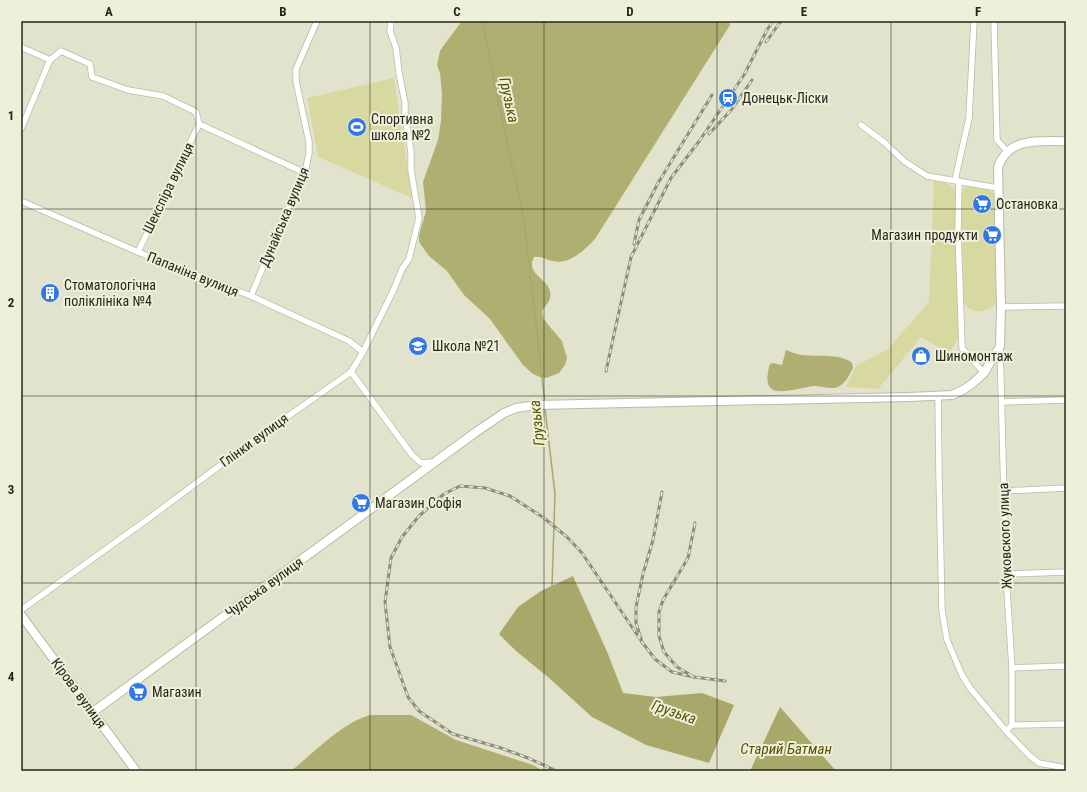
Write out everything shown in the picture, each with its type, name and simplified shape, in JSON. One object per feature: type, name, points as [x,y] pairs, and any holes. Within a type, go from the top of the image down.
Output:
[{"type":"street","name":"Дунайська вулиця","points":[[251,296],[280,226],[305,172],[309,153],[309,142],[296,81],[296,69],[317,21]]},
{"type":"street","name":"Глінки вулиця","points":[[21,610],[148,519],[257,438],[351,372],[394,289],[402,269],[409,259],[419,218],[411,170],[411,152],[405,115],[405,103],[396,48],[390,31],[391,21]]},
{"type":"street","points":[[974,21],[969,118],[957,181],[958,231],[962,348],[984,373]]},
{"type":"street","points":[[994,21],[998,140],[1007,151]]},
{"type":"street","points":[[21,47],[50,60]]},
{"type":"street","points":[[21,129],[50,60],[61,52],[90,64],[92,77],[128,90],[163,96],[196,112],[199,124],[305,172]]},
{"type":"street","name":"Шекспіра вулиця","points":[[138,252],[199,124]]},
{"type":"street","points":[[861,125],[885,143],[904,161],[927,176],[998,188]]},
{"type":"street","points":[[1000,346],[1001,307],[998,167],[1001,158],[1007,151],[1023,142],[1066,141]]},
{"type":"street","name":"Папаніна вулиця","points":[[21,201],[138,252],[251,296],[349,342],[362,352]]},
{"type":"street","points":[[1001,307],[1066,306]]},
{"type":"street","name":"Чудська вулиця","points":[[93,712],[435,462],[504,413],[516,408],[537,405],[952,395],[963,390],[984,373],[1000,346]]},
{"type":"street","name":"Жуковского улица","points":[[1000,346],[1006,574],[1012,668],[1012,725]]},
{"type":"street","points":[[351,372],[412,455],[421,463],[435,462]]},
{"type":"street","points":[[938,395],[942,611],[947,640],[962,675],[978,699],[1006,731],[1030,756],[1039,763],[1066,768]]},
{"type":"street","points":[[1002,402],[1066,400]]},
{"type":"street","points":[[1003,491],[1066,488]]},
{"type":"street","points":[[1006,574],[1066,572]]},
{"type":"street","name":"Кірова вулиця","points":[[21,615],[136,771]]},
{"type":"street","points":[[1012,668],[1066,666]]},
{"type":"street","points":[[1006,731],[1012,725],[1066,724]]},
{"type":"shaded area","points":[[462,21],[729,21],[730,25],[595,239],[576,256],[565,261],[559,262],[534,257],[532,263],[533,269],[548,287],[550,292],[548,303],[542,311],[543,318],[562,341],[567,358],[565,365],[559,373],[546,378],[533,374],[523,365],[490,319],[464,295],[447,271],[429,256],[419,242],[419,235],[426,211],[423,182],[438,140],[441,121],[442,94],[440,73],[437,65],[440,51]]},
{"type":"shaded area","name":"Спортивна школа №2","points":[[394,78],[412,198],[318,157],[307,98]]},
{"type":"shaded area","points":[[934,181],[950,185],[956,195],[959,337],[949,353],[921,337],[878,389],[846,387],[856,366],[888,349],[929,302]]},
{"type":"shaded area","points":[[969,186],[987,189],[994,194],[997,300],[990,308],[980,311],[971,309],[964,302],[961,198],[964,189]]},
{"type":"shaded area","points":[[786,350],[801,355],[841,358],[852,363],[853,368],[841,386],[835,388],[814,386],[778,391],[772,389],[768,385],[767,377],[770,364],[773,363],[782,365]]},
{"type":"shaded area","points":[[370,715],[411,715],[456,740],[533,765],[543,771],[290,771],[340,730],[359,719]]},
{"type":"water","points":[[573,576],[608,654],[623,693],[656,697],[702,693],[734,705],[709,763],[646,745],[592,717],[548,677],[516,651],[499,634],[518,607],[541,591]]},
{"type":"water","name":"Старий Батман","points":[[780,707],[836,771],[750,771]]},
{"type":"waterway","name":"Грузька","points":[[482,21],[524,220],[545,403]]},
{"type":"waterway","name":"Грузька","points":[[545,409],[555,494],[552,586]]},
{"type":"railway","points":[[606,371],[631,257],[671,178],[700,140],[744,75],[773,21]]},
{"type":"railway","points":[[766,42],[781,21]]},
{"type":"railway","points":[[709,134],[732,109],[752,80]]},
{"type":"railway","points":[[634,244],[639,220],[658,183],[712,95]]},
{"type":"railway","points":[[557,771],[501,748],[453,734],[419,711],[408,697],[390,647],[385,602],[391,558],[402,537],[419,516],[444,494],[460,486],[485,488],[510,496],[544,518],[567,537],[582,553],[642,642]]},
{"type":"railway","points":[[662,492],[653,540],[643,574],[636,607],[636,623],[642,642],[655,659],[672,672],[694,677]]},
{"type":"railway","points":[[695,523],[688,558],[663,600],[659,612],[659,636],[664,652],[677,667],[694,677],[725,681]]},
{"type":"place","name":"Донецьк-Ліски","points":[[728,98]]},
{"type":"place","name":"Спортивна школа №2","points":[[357,127]]},
{"type":"place","name":"Остановка","points":[[982,204]]},
{"type":"place","name":"Магазин продукти","points":[[992,235]]},
{"type":"place","name":"Стоматологічна поліклініка №4","points":[[50,293]]},
{"type":"place","name":"Школа №21","points":[[418,346]]},
{"type":"place","name":"Шиномонтаж","points":[[921,356]]},
{"type":"place","name":"Магазин Софія","points":[[361,503]]},
{"type":"place","name":"Магазин","points":[[138,692]]}]
